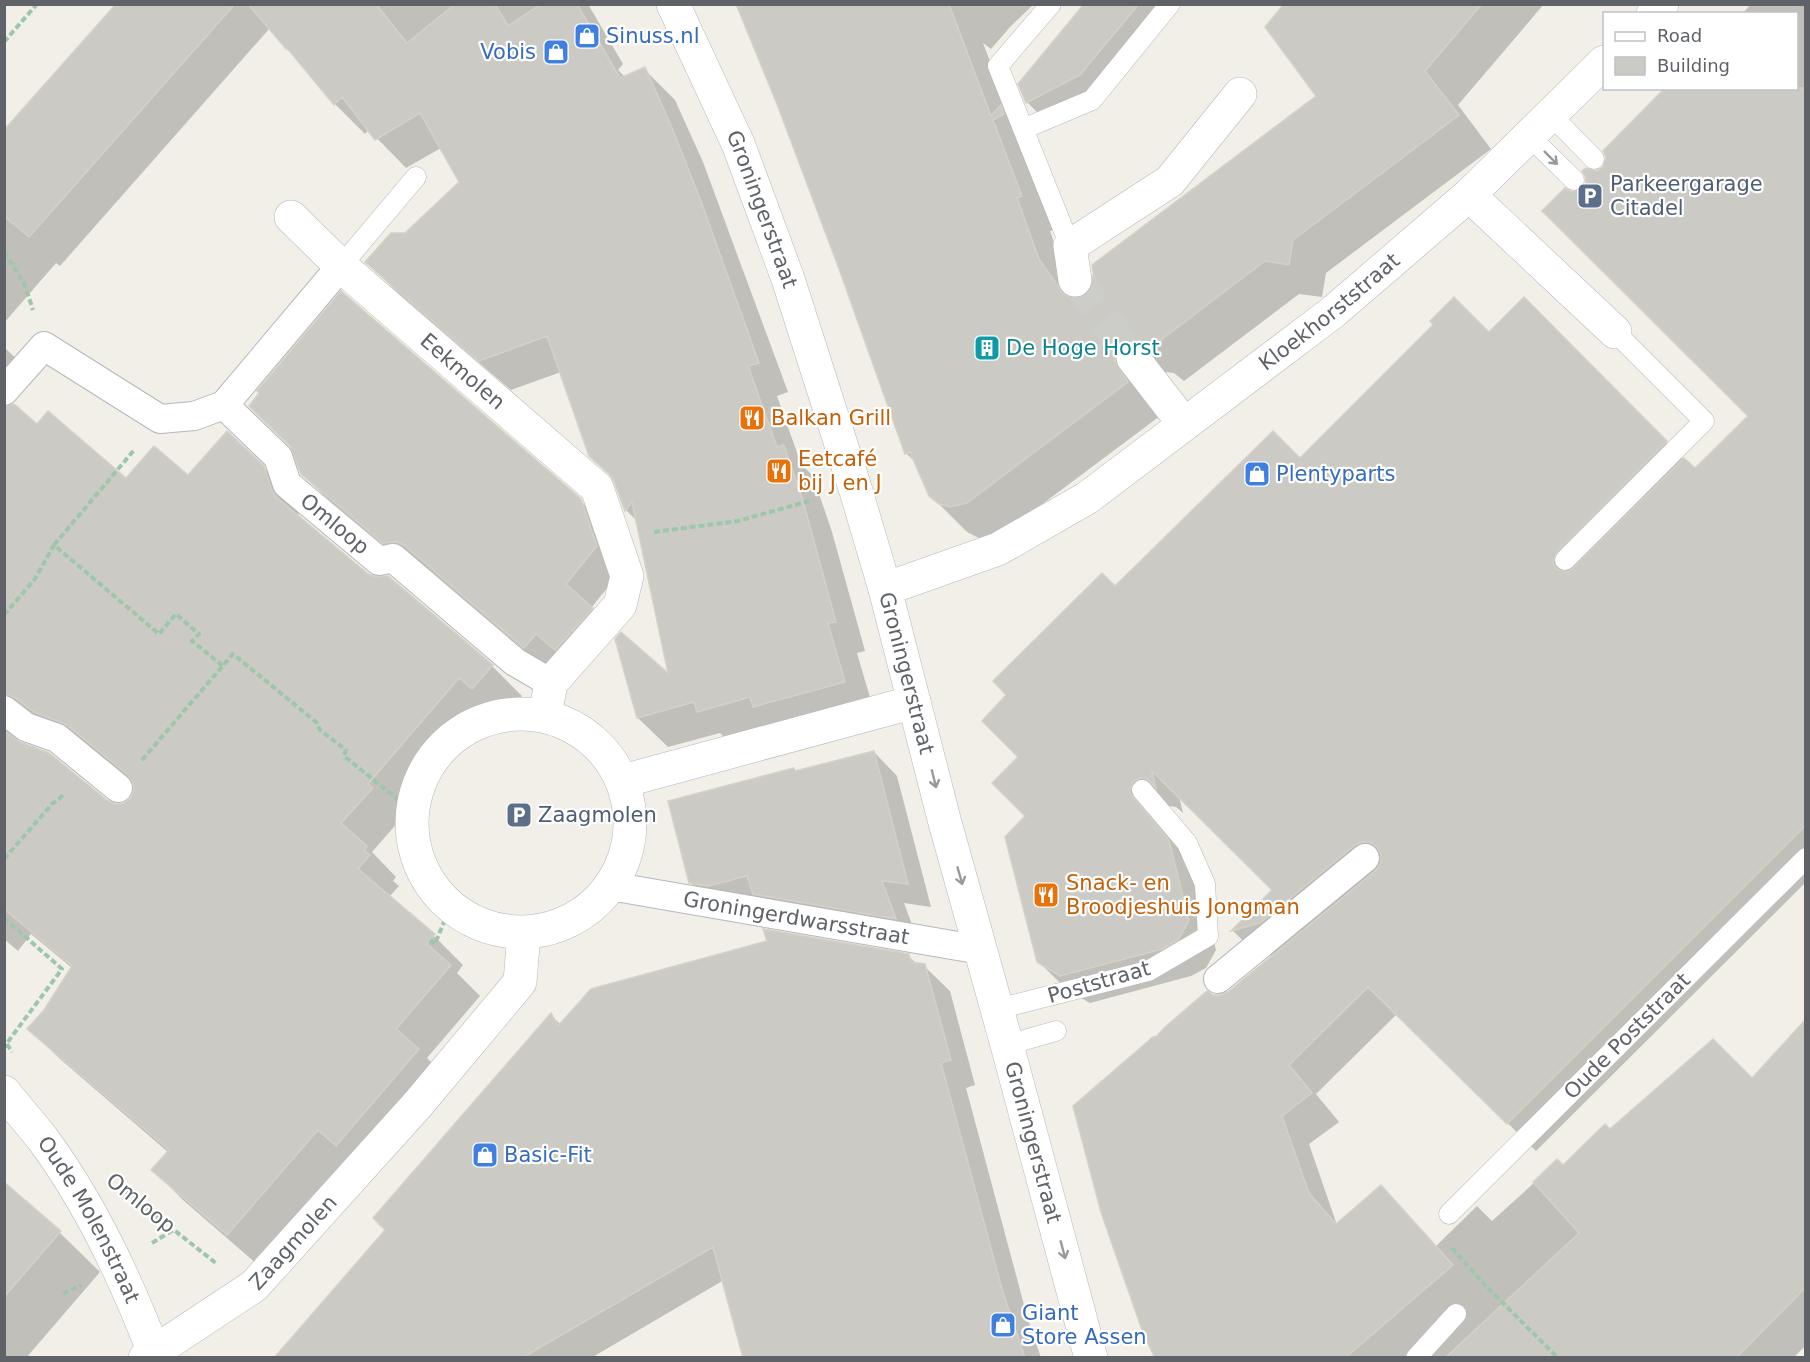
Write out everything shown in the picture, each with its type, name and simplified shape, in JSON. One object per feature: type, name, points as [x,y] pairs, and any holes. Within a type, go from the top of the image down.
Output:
[{"type":"street","name":"Groningerstraat","points":[[673,4],[739,146],[788,279],[856,491],[885,589],[944,819],[1091,1358]]},
{"type":"street","name":"Kloekhorststraat","points":[[885,589],[998,549],[1087,498],[1333,312],[1470,195],[1603,64]]},
{"type":"street","points":[[1075,280],[1070,246],[1170,180],[1240,94]]},
{"type":"street","points":[[1470,195],[1615,332]]},
{"type":"street","name":"Eekmolen","points":[[291,217],[341,266],[597,488],[627,576],[620,605],[551,683]]},
{"type":"street","points":[[4,391],[44,345],[160,419],[194,416],[224,405],[341,266]]},
{"type":"street","points":[[1133,358],[1184,424]]},
{"type":"street","name":"Omloop","points":[[224,405],[278,457],[286,484],[379,561],[393,558],[515,662],[551,683]]},
{"type":"street","points":[[545,715],[551,683]]},
{"type":"street","points":[[623,782],[914,702]]},
{"type":"street","points":[[4,710],[26,727],[57,738],[118,788]]},
{"type":"street","points":[[508,713],[545,715],[565,722],[584,733],[608,754],[623,782],[631,817],[627,854],[610,886],[598,901],[568,922],[550,929],[524,933],[497,930],[472,922],[450,907],[427,880],[413,846],[411,810],[422,775],[443,746],[472,723],[508,713]]},
{"type":"street","points":[[1218,979],[1365,858]]},
{"type":"street","name":"Groningerdwarsstraat","points":[[610,886],[981,950]]},
{"type":"street","name":"Zaagmolen","points":[[152,1356],[254,1286],[418,1104],[520,982],[524,933]]},
{"type":"street","name":"Oude Molenstraat","points":[[4,1092],[42,1139],[72,1183],[118,1264],[152,1356]]},
{"type":"lane","points":[[1051,4],[998,66],[1070,246]]},
{"type":"lane","points":[[1023,129],[1092,100],[1170,4]]},
{"type":"lane","points":[[1540,125],[1594,159]]},
{"type":"lane","points":[[1540,125],[1574,180]]},
{"type":"lane","points":[[341,266],[416,177]]},
{"type":"lane","points":[[1565,560],[1704,421],[1615,332]]},
{"type":"lane","name":"Poststraat","points":[[997,1009],[1148,971],[1209,936],[1205,884],[1187,843],[1142,790]]},
{"type":"lane","name":"Oude Poststraat","points":[[1449,1214],[1806,858]]},
{"type":"lane","points":[[1007,1045],[1056,1031]]},
{"type":"lane","points":[[1416,1358],[1456,1314]]},
{"type":"path","points":[[4,42],[37,4]]},
{"type":"path","points":[[4,252],[24,283],[44,345]]},
{"type":"path","points":[[4,615],[35,579],[54,545],[160,419]]},
{"type":"path","points":[[615,538],[738,521],[813,500]]},
{"type":"path","points":[[54,545],[159,634],[176,614],[199,634],[192,641],[223,666]]},
{"type":"path","points":[[118,788],[233,654],[316,722],[320,730],[346,750],[344,756],[411,810]]},
{"type":"path","points":[[4,859],[52,804],[59,800],[88,764]]},
{"type":"path","points":[[430,940],[435,944],[450,907]]},
{"type":"path","points":[[4,918],[62,969],[6,1046],[18,1059]]},
{"type":"path","name":"Omloop","points":[[123,1189],[224,1270],[241,1295]]},
{"type":"path","points":[[1449,1214],[1441,1226],[1444,1238],[1486,1286],[1558,1358]]},
{"type":"building","points":[[116,4],[235,4],[29,237],[4,216],[4,130]]},
{"type":"building","points":[[248,4],[376,4],[407,43],[455,4],[495,4],[508,26],[541,4],[577,4],[620,78],[645,67],[702,204],[759,363],[748,366],[777,447],[784,445],[803,501],[836,622],[828,623],[845,682],[753,707],[750,697],[697,712],[694,702],[637,718],[615,639],[621,632],[668,673],[632,502],[625,511],[614,481],[589,456],[547,336],[479,361],[365,262],[391,233],[405,233],[459,182],[420,113],[375,140],[342,97],[334,105]]},
{"type":"building","points":[[736,4],[949,4],[991,116],[1001,105],[1004,114],[993,120],[1022,196],[1017,198],[1039,259],[1061,292],[1077,299],[1086,295],[1092,287],[1094,278],[1092,265],[1316,96],[1265,27],[1284,4],[1482,4],[1425,71],[1459,115],[1293,240],[1289,265],[1265,261],[1149,349],[1140,340],[1130,340],[1121,344],[1116,351],[1115,361],[1128,382],[967,503],[951,507],[939,504],[929,496],[910,452],[905,454],[838,266],[777,104]]},
{"type":"building","points":[[1084,4],[1139,4],[1080,75],[1026,103],[1018,84]]},
{"type":"building","points":[[1798,88],[1806,88],[1806,825],[1507,1124],[1368,987],[1289,1065],[1312,1093],[1282,1116],[1309,1193],[1336,1224],[1381,1185],[1453,1265],[1345,1358],[1155,1358],[1143,1333],[1101,1212],[1073,1106],[1207,991],[1213,995],[1228,992],[1375,871],[1381,863],[1381,855],[1377,847],[1371,843],[1363,842],[1355,845],[1260,923],[1231,931],[1272,890],[1152,771],[1156,788],[1147,779],[1140,778],[1134,781],[1130,793],[1169,840],[1189,921],[1178,940],[1162,949],[1060,976],[1037,962],[1005,837],[1025,816],[992,783],[1018,757],[982,721],[1006,695],[993,681],[1102,573],[1115,586],[1273,431],[1300,458],[1433,325],[1430,321],[1454,297],[1489,332],[1524,297],[1667,441],[1557,552],[1553,563],[1557,569],[1568,572],[1573,568],[1684,458],[1695,468],[1748,416],[1542,211],[1565,188],[1572,192],[1582,189],[1586,182],[1582,171],[1586,168],[1596,171],[1603,167],[1606,157],[1603,151],[1663,90],[1798,90]]},
{"type":"building","points":[[341,291],[581,499],[597,546],[566,584],[593,608],[555,650],[536,634],[524,648],[404,545],[397,542],[383,543],[301,474],[290,446],[249,406],[259,393],[257,391]]},
{"type":"building","points":[[14,404],[37,424],[48,411],[126,478],[154,446],[188,475],[227,431],[264,466],[276,497],[368,574],[376,577],[388,576],[493,665],[472,689],[459,678],[368,784],[373,788],[341,823],[367,846],[364,850],[370,855],[358,869],[435,934],[427,944],[451,965],[396,1029],[419,1049],[336,1146],[318,1130],[227,1235],[151,1170],[169,1150],[27,1029],[44,1010],[72,966],[4,909],[4,731],[20,742],[49,753],[108,801],[116,804],[124,803],[131,798],[134,790],[133,782],[128,775],[67,725],[34,712],[14,697],[4,694],[4,407]]},
{"type":"building","points":[[874,751],[908,884],[882,881],[896,919],[753,894],[747,876],[708,886],[689,883],[668,801],[794,768],[795,771]]},
{"type":"building","points":[[763,929],[909,954],[911,962],[925,964],[951,1060],[941,1063],[1002,1289],[1025,1358],[743,1358],[713,1247],[522,1358],[274,1358],[385,1230],[373,1218],[551,1013],[558,1026],[591,989],[767,941]]},
{"type":"building","points":[[1806,1019],[1806,1287],[1736,1358],[1445,1358],[1579,1233],[1533,1182],[1557,1159],[1563,1165],[1605,1124],[1610,1129],[1713,1039],[1752,1078]]},
{"type":"building","points":[[4,1182],[61,1231],[4,1297]]},
{"type":"tunnel","points":[[1075,280],[1133,358]]},
{"type":"place","name":"Sinuss.nl","points":[[587,36]]},
{"type":"place","name":"Vobis","points":[[556,52]]},
{"type":"place","name":"Parkeergarage Citadel","points":[[1590,196]]},
{"type":"place","name":"De Hoge Horst","points":[[987,348]]},
{"type":"place","name":"Balkan Grill","points":[[752,418]]},
{"type":"place","name":"Eetcafé bij J en J","points":[[779,471]]},
{"type":"place","name":"Plentyparts","points":[[1257,474]]},
{"type":"place","name":"Zaagmolen","points":[[519,815]]},
{"type":"place","name":"Snack- en Broodjeshuis Jongman","points":[[1046,895]]},
{"type":"place","name":"Basic-Fit","points":[[485,1155]]},
{"type":"place","name":"Giant Store Assen","points":[[1003,1325]]}]
